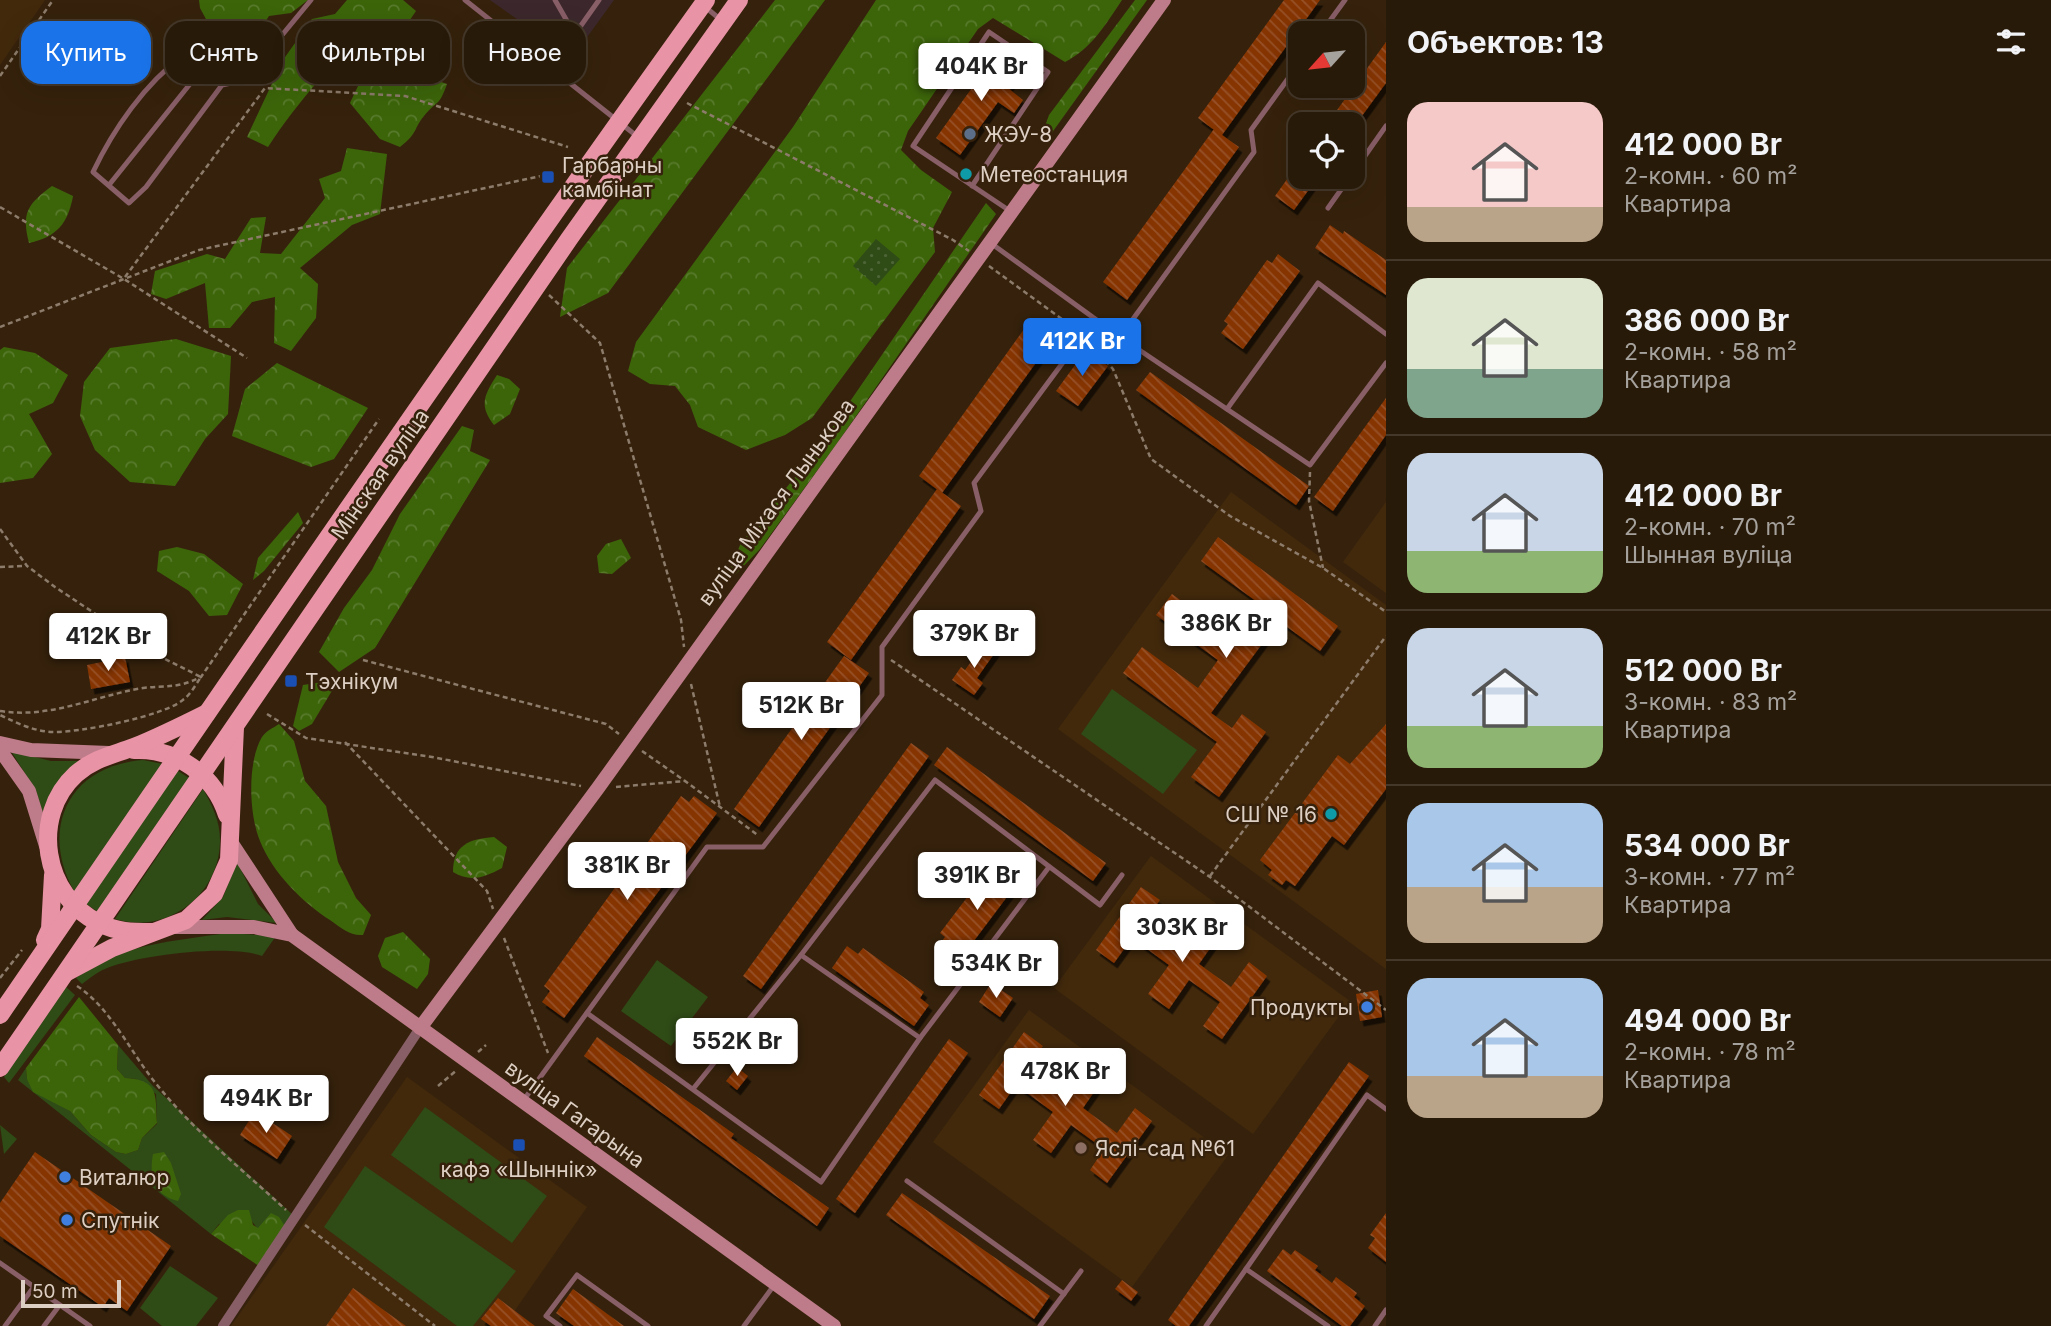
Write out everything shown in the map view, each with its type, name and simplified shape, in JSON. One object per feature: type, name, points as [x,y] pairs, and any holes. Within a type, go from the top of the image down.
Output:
[{"type":"main road","name":"Мінская вуліца","points":[[0,1068],[68,980],[98,923],[640,138],[740,0]]},
{"type":"main road","name":"Мінская вуліца","points":[[37,960],[702,2]]},
{"type":"main road","points":[[0,1015],[37,960],[50,929],[53,871],[48,851],[52,810],[62,791],[83,769],[210,711]]},
{"type":"main road","points":[[68,980],[194,914],[214,894],[229,860],[235,724]]},
{"type":"main road","points":[[119,752],[162,752],[178,758],[201,774],[223,804],[229,822]]},
{"type":"main road","points":[[53,871],[75,906],[98,923],[115,929],[160,930]]},
{"type":"street","name":"вуліца Міхася Лынькова","points":[[421,1028],[598,788],[1164,0]]},
{"type":"street","points":[[0,743],[31,750],[119,752]]},
{"type":"street","points":[[0,750],[29,791],[48,851]]},
{"type":"street","name":"вуліца Гагарына","points":[[231,842],[292,935],[834,1326]]},
{"type":"street","name":"вуліца Гагарына","points":[[160,930],[228,925],[292,935]]},
{"type":"street","points":[[223,1326],[293,1216],[421,1028]]},
{"type":"lane","points":[[165,69],[105,146],[93,172],[129,203],[146,187],[222,85],[245,80],[311,0]]},
{"type":"lane","points":[[465,0],[492,21]]},
{"type":"lane","points":[[555,0],[567,21]]},
{"type":"lane","points":[[585,21],[599,0]]},
{"type":"lane","points":[[1330,21],[1345,0]]},
{"type":"lane","points":[[702,2],[724,22]]},
{"type":"lane","points":[[972,186],[1048,72],[989,32],[913,146],[972,186],[1010,211]]},
{"type":"lane","points":[[1120,337],[1254,152],[1251,130],[1288,79]]},
{"type":"lane","points":[[109,185],[190,84]]},
{"type":"lane","points":[[572,84],[640,138]]},
{"type":"lane","points":[[1365,155],[1386,126]]},
{"type":"lane","points":[[1328,208],[1341,189]]},
{"type":"lane","points":[[988,242],[1120,337],[1310,466],[1386,362]]},
{"type":"lane","points":[[1227,410],[1318,284],[1386,334]]},
{"type":"lane","points":[[523,1102],[707,848],[763,847],[882,695],[882,647],[981,511],[974,483],[1095,319]]},
{"type":"lane","points":[[693,1089],[801,955],[934,780],[1100,905],[1122,875]]},
{"type":"lane","points":[[587,1013],[821,1182],[920,1038],[1049,867]]},
{"type":"lane","points":[[801,955],[920,1038]]},
{"type":"lane","points":[[1206,1326],[1367,1096],[1386,1110]]},
{"type":"lane","points":[[907,1181],[1064,1294]]},
{"type":"lane","points":[[0,1276],[3,1265],[86,1325]]},
{"type":"lane","points":[[1246,1269],[1328,1326]]},
{"type":"lane","points":[[1040,1326],[1081,1271]]},
{"type":"lane","points":[[560,1326],[546,1316],[577,1275],[648,1326]]},
{"type":"lane","points":[[744,1326],[775,1284]]},
{"type":"lane","points":[[5,1326],[33,1288]]},
{"type":"lane","points":[[44,1326],[59,1306]]},
{"type":"lane","points":[[1374,1326],[1386,1310]]},
{"type":"path","points":[[0,76],[53,0]]},
{"type":"path","points":[[124,279],[265,88],[405,96],[568,147]]},
{"type":"path","points":[[687,103],[953,240],[1084,334],[1113,369],[1151,459],[1230,516],[1323,568],[1386,612]]},
{"type":"path","points":[[0,327],[198,250],[550,174]]},
{"type":"path","points":[[0,207],[124,279],[247,358]]},
{"type":"path","points":[[549,294],[600,343],[681,620],[686,664],[720,807]]},
{"type":"path","points":[[0,713],[23,726],[43,730],[81,729],[171,708],[185,699],[379,419]]},
{"type":"path","points":[[1310,466],[1309,501],[1323,568]]},
{"type":"path","points":[[0,529],[27,566],[159,656],[201,677]]},
{"type":"path","points":[[0,567],[27,566]]},
{"type":"path","points":[[1210,877],[1386,636]]},
{"type":"path","points":[[882,654],[1210,877],[1386,1010]]},
{"type":"path","points":[[363,660],[606,724],[767,842]]},
{"type":"path","points":[[0,713],[26,715],[143,688],[181,687],[201,677]]},
{"type":"path","points":[[267,714],[306,737],[598,788],[685,781]]},
{"type":"path","points":[[345,742],[486,891],[551,1062]]},
{"type":"path","points":[[0,978],[22,950]]},
{"type":"path","points":[[68,980],[111,1021],[157,1085],[182,1113],[293,1216],[435,1326]]},
{"type":"shaded area","points":[[0,0],[45,0],[30,21],[21,21],[21,35],[0,65]]},
{"type":"shaded area","points":[[490,0],[614,0],[586,39],[586,21],[520,21]]},
{"type":"shaded area","points":[[1231,492],[1386,605],[1386,969],[1058,729]]},
{"type":"shaded area","points":[[1386,502],[1386,593],[1343,562]]},
{"type":"shaded area","points":[[1151,856],[1350,1001],[1253,1134],[1054,988]]},
{"type":"shaded area","name":"Яслі-сад №61","points":[[1029,1010],[1228,1155],[1132,1287],[933,1142]]},
{"type":"shaded area","points":[[407,1077],[587,1207],[504,1326],[231,1326]]},
{"type":"green space","points":[[199,0],[308,0],[291,13],[269,16],[266,21],[207,21]]},
{"type":"green space","points":[[347,0],[403,0],[416,11],[409,21],[311,21],[335,14]]},
{"type":"green space","points":[[775,0],[825,0],[608,293],[560,317],[567,268]]},
{"type":"green space","points":[[876,0],[1122,0],[1090,43],[1065,62],[993,18],[978,29],[908,131],[901,150],[921,170],[952,192],[933,228],[935,252],[812,418],[785,435],[746,450],[698,427],[690,405],[675,386],[650,384],[628,371],[636,342],[793,127]]},
{"type":"green space","points":[[1135,0],[1147,0],[1051,134],[1044,129],[1049,115]]},
{"type":"green space","points":[[297,40],[297,84],[316,84],[268,147],[247,137],[272,84],[283,84],[283,60]]},
{"type":"green space","points":[[447,84],[440,100],[400,147],[380,139],[350,103],[358,86]]},
{"type":"green space","points":[[347,148],[387,154],[380,214],[352,225],[300,268],[318,284],[316,318],[291,351],[274,343],[275,297],[252,302],[230,328],[209,328],[205,283],[166,299],[151,294],[155,271],[207,254],[225,259],[251,218],[266,217],[260,253],[281,254],[325,198],[319,179],[341,171]]},
{"type":"green space","points":[[52,186],[73,196],[68,214],[54,233],[29,243],[26,224],[28,210],[37,198]]},
{"type":"green space","points":[[986,203],[996,214],[838,442],[760,549],[734,576],[730,568],[741,543],[814,454]]},
{"type":"green space","points":[[876,239],[900,259],[876,286],[853,266]]},
{"type":"green space","points":[[176,339],[231,356],[228,414],[205,439],[175,486],[130,482],[95,450],[80,416],[84,382],[110,348]]},
{"type":"green space","points":[[4,347],[35,353],[68,375],[53,403],[29,414],[52,454],[33,478],[0,483],[0,350]]},
{"type":"green space","points":[[277,363],[368,408],[334,459],[311,467],[232,436],[245,389]]},
{"type":"green space","points":[[497,375],[509,379],[520,389],[510,414],[494,425],[486,411],[485,400]]},
{"type":"green space","points":[[462,426],[474,430],[470,451],[490,460],[375,648],[339,672],[319,652],[344,608],[372,570],[400,514]]},
{"type":"green space","points":[[298,512],[303,523],[264,571],[253,580],[258,558]]},
{"type":"green space","points":[[621,539],[631,558],[612,574],[599,573],[597,556],[606,544]]},
{"type":"green space","points":[[177,547],[204,554],[243,584],[227,615],[209,616],[189,591],[157,571],[159,551]]},
{"type":"green space","points":[[323,682],[333,689],[312,724],[299,731],[293,726],[303,685]]},
{"type":"green space","points":[[1112,689],[1197,750],[1163,794],[1081,734]]},
{"type":"green space","points":[[279,724],[294,741],[305,781],[326,806],[338,862],[356,898],[371,915],[363,935],[342,929],[299,896],[272,864],[260,841],[252,803],[254,760],[262,737]]},
{"type":"green space","points":[[11,751],[51,761],[85,761],[44,817],[36,791]]},
{"type":"green space","points":[[143,760],[163,764],[75,893],[64,869],[60,846],[61,825],[67,805],[79,788],[95,774],[117,765]]},
{"type":"green space","points":[[175,769],[189,778],[98,912],[85,903]]},
{"type":"green space","points":[[203,789],[220,833],[218,860],[211,878],[187,906],[171,916],[153,921],[115,919]]},
{"type":"green space","points":[[494,837],[507,847],[502,868],[478,878],[453,872],[456,855],[464,845]]},
{"type":"green space","points":[[237,862],[258,904],[277,923],[227,917],[202,920],[223,897]]},
{"type":"green space","points":[[403,932],[430,959],[428,974],[417,989],[382,967],[378,956],[385,938]]},
{"type":"green space","points":[[227,933],[276,936],[262,956],[228,951],[183,953],[120,964],[102,970],[82,984],[76,978],[92,967],[128,951]]},
{"type":"green space","points":[[657,960],[708,997],[671,1046],[621,1011]]},
{"type":"green space","points":[[65,986],[75,995],[9,1083],[4,1077]]},
{"type":"green space","points":[[79,997],[118,1045],[117,1069],[125,1078],[144,1082],[153,1091],[157,1123],[142,1138],[138,1150],[126,1154],[116,1152],[91,1135],[70,1111],[33,1092],[27,1079],[26,1068]]},
{"type":"green space","points":[[118,1045],[153,1086],[294,1216],[286,1228],[263,1224],[258,1229],[250,1219],[219,1224],[211,1234],[18,1080],[26,1068],[27,1079],[70,1111],[91,1135],[116,1152],[126,1154],[138,1150],[142,1138],[157,1124],[156,1094],[136,1079],[125,1078],[117,1069]]},
{"type":"green space","points":[[425,1107],[547,1196],[512,1243],[391,1155]]},
{"type":"green space","points":[[0,1125],[17,1139],[4,1154]]},
{"type":"green space","points":[[164,1152],[171,1163],[181,1194],[178,1201],[163,1194],[153,1177],[153,1154]]},
{"type":"green space","points":[[365,1166],[516,1271],[473,1326],[457,1326],[324,1227]]},
{"type":"green space","points":[[238,1210],[249,1210],[253,1225],[258,1228],[271,1213],[279,1217],[286,1228],[262,1268],[211,1234],[228,1215]]},
{"type":"green space","points":[[170,1266],[218,1298],[196,1326],[162,1326],[140,1308]]},
{"type":"building","points":[[1284,0],[1320,0],[1305,21],[1288,21],[1288,44],[1222,135],[1239,147],[1127,300],[1103,282],[1214,130],[1198,118]]},
{"type":"building","points":[[1386,42],[1386,83],[1365,112],[1336,112],[1346,98],[1365,98],[1365,71]]},
{"type":"building","points":[[997,54],[1021,71],[1008,88],[1023,100],[1014,113],[998,102],[960,155],[936,138],[974,85],[967,80],[976,67],[984,72]]},
{"type":"building","points":[[1288,178],[1288,189],[1309,189],[1294,210],[1275,196]]},
{"type":"building","points":[[1330,225],[1343,234],[1344,231],[1386,260],[1386,295],[1315,248]]},
{"type":"building","points":[[1278,254],[1300,271],[1243,349],[1221,333],[1228,324],[1224,321],[1267,260],[1272,263]]},
{"type":"building","points":[[1032,318],[1056,335],[942,493],[919,476]]},
{"type":"building","points":[[1086,350],[1108,366],[1078,406],[1056,391]]},
{"type":"building","points":[[1150,372],[1309,486],[1296,505],[1136,390]]},
{"type":"building","points":[[1386,398],[1386,435],[1333,511],[1314,497]]},
{"type":"building","points":[[937,489],[961,506],[851,660],[827,642]]},
{"type":"building","points":[[1218,537],[1338,626],[1320,651],[1279,621],[1211,713],[1232,728],[1242,714],[1266,732],[1219,797],[1191,777],[1217,742],[1123,673],[1142,647],[1198,688],[1218,660],[1156,615],[1172,594],[1234,639],[1260,604],[1201,561]]},
{"type":"building","points":[[984,643],[996,651],[977,678],[983,683],[974,695],[952,680],[961,667],[965,670]]},
{"type":"building","points":[[844,656],[869,673],[759,827],[734,809]]},
{"type":"building","points":[[125,657],[130,682],[91,689],[87,665]]},
{"type":"building","name":"СШ № 16","points":[[1386,724],[1386,789],[1344,845],[1332,836],[1295,886],[1286,880],[1282,885],[1268,875],[1272,870],[1260,860],[1338,755],[1350,764]]},
{"type":"building","points":[[911,743],[929,756],[761,989],[743,976]]},
{"type":"building","points":[[947,747],[1106,863],[1093,881],[934,765]]},
{"type":"building","points":[[681,796],[689,802],[694,796],[717,813],[564,1018],[542,1002],[550,991],[544,986]]},
{"type":"building","points":[[998,865],[1019,881],[958,962],[938,946],[945,937],[940,933],[987,871],[991,874]]},
{"type":"building","points":[[1141,887],[1160,900],[1144,923],[1181,950],[1202,921],[1220,934],[1199,964],[1231,987],[1249,962],[1267,976],[1222,1039],[1203,1026],[1220,1002],[1189,980],[1169,1009],[1148,994],[1169,965],[1132,938],[1114,963],[1096,950]]},
{"type":"building","points":[[847,946],[858,954],[863,948],[924,992],[920,998],[929,1005],[914,1026],[832,968]]},
{"type":"building","points":[[991,983],[1013,998],[1000,1017],[979,1002]]},
{"type":"building","points":[[1378,990],[1382,1017],[1360,1021],[1356,994]]},
{"type":"building","points":[[756,1023],[769,1035],[754,1052],[741,1040]]},
{"type":"building","points":[[1024,1032],[1043,1046],[1027,1069],[1064,1095],[1084,1066],[1103,1079],[1083,1108],[1117,1133],[1135,1108],[1152,1121],[1107,1183],[1090,1170],[1104,1149],[1071,1125],[1051,1153],[1033,1140],[1053,1112],[1016,1085],[999,1109],[979,1095]]},
{"type":"building","points":[[597,1037],[734,1134],[731,1138],[829,1208],[817,1226],[584,1056]]},
{"type":"building","points":[[949,1039],[968,1053],[855,1213],[836,1199]]},
{"type":"building","points":[[1349,1062],[1369,1076],[1189,1326],[1176,1326],[1168,1320]]},
{"type":"building","points":[[737,1067],[748,1076],[737,1090],[726,1081]]},
{"type":"building","points":[[255,1111],[292,1136],[277,1159],[240,1135]]},
{"type":"building","name":"Спутнік","points":[[35,1152],[171,1246],[127,1311],[109,1298],[103,1307],[0,1236],[0,1203]]},
{"type":"building","points":[[902,1193],[1050,1296],[1034,1319],[886,1215]]},
{"type":"building","points":[[1386,1213],[1386,1262],[1368,1248],[1375,1238],[1370,1235]]},
{"type":"building","points":[[1283,1249],[1291,1255],[1295,1250],[1318,1266],[1315,1270],[1332,1283],[1336,1277],[1357,1293],[1354,1297],[1365,1306],[1350,1326],[1342,1326],[1267,1271]]},
{"type":"building","points":[[1122,1280],[1138,1292],[1131,1301],[1115,1289]]},
{"type":"building","points":[[353,1288],[406,1326],[326,1326]]},
{"type":"building","points":[[573,1289],[624,1326],[574,1326],[556,1313]]},
{"type":"building","points":[[498,1298],[535,1326],[491,1326],[481,1319]]},
{"type":"place","name":"ЖЭУ-8","points":[[970,134]]},
{"type":"place","name":"Метеостанция","points":[[966,174]]},
{"type":"place","name":"Гарбарны камбінат","points":[[548,177]]},
{"type":"place","name":"Тэхнікум","points":[[291,681]]},
{"type":"place","name":"СШ № 16","points":[[1331,814]]},
{"type":"place","name":"Продукты","points":[[1367,1007]]},
{"type":"place","name":"кафэ «Шыннік»","points":[[519,1145]]},
{"type":"place","name":"Яслі-сад №61","points":[[1081,1148]]},
{"type":"place","name":"Виталюр","points":[[65,1177]]},
{"type":"place","name":"Спутнік","points":[[67,1220]]}]
